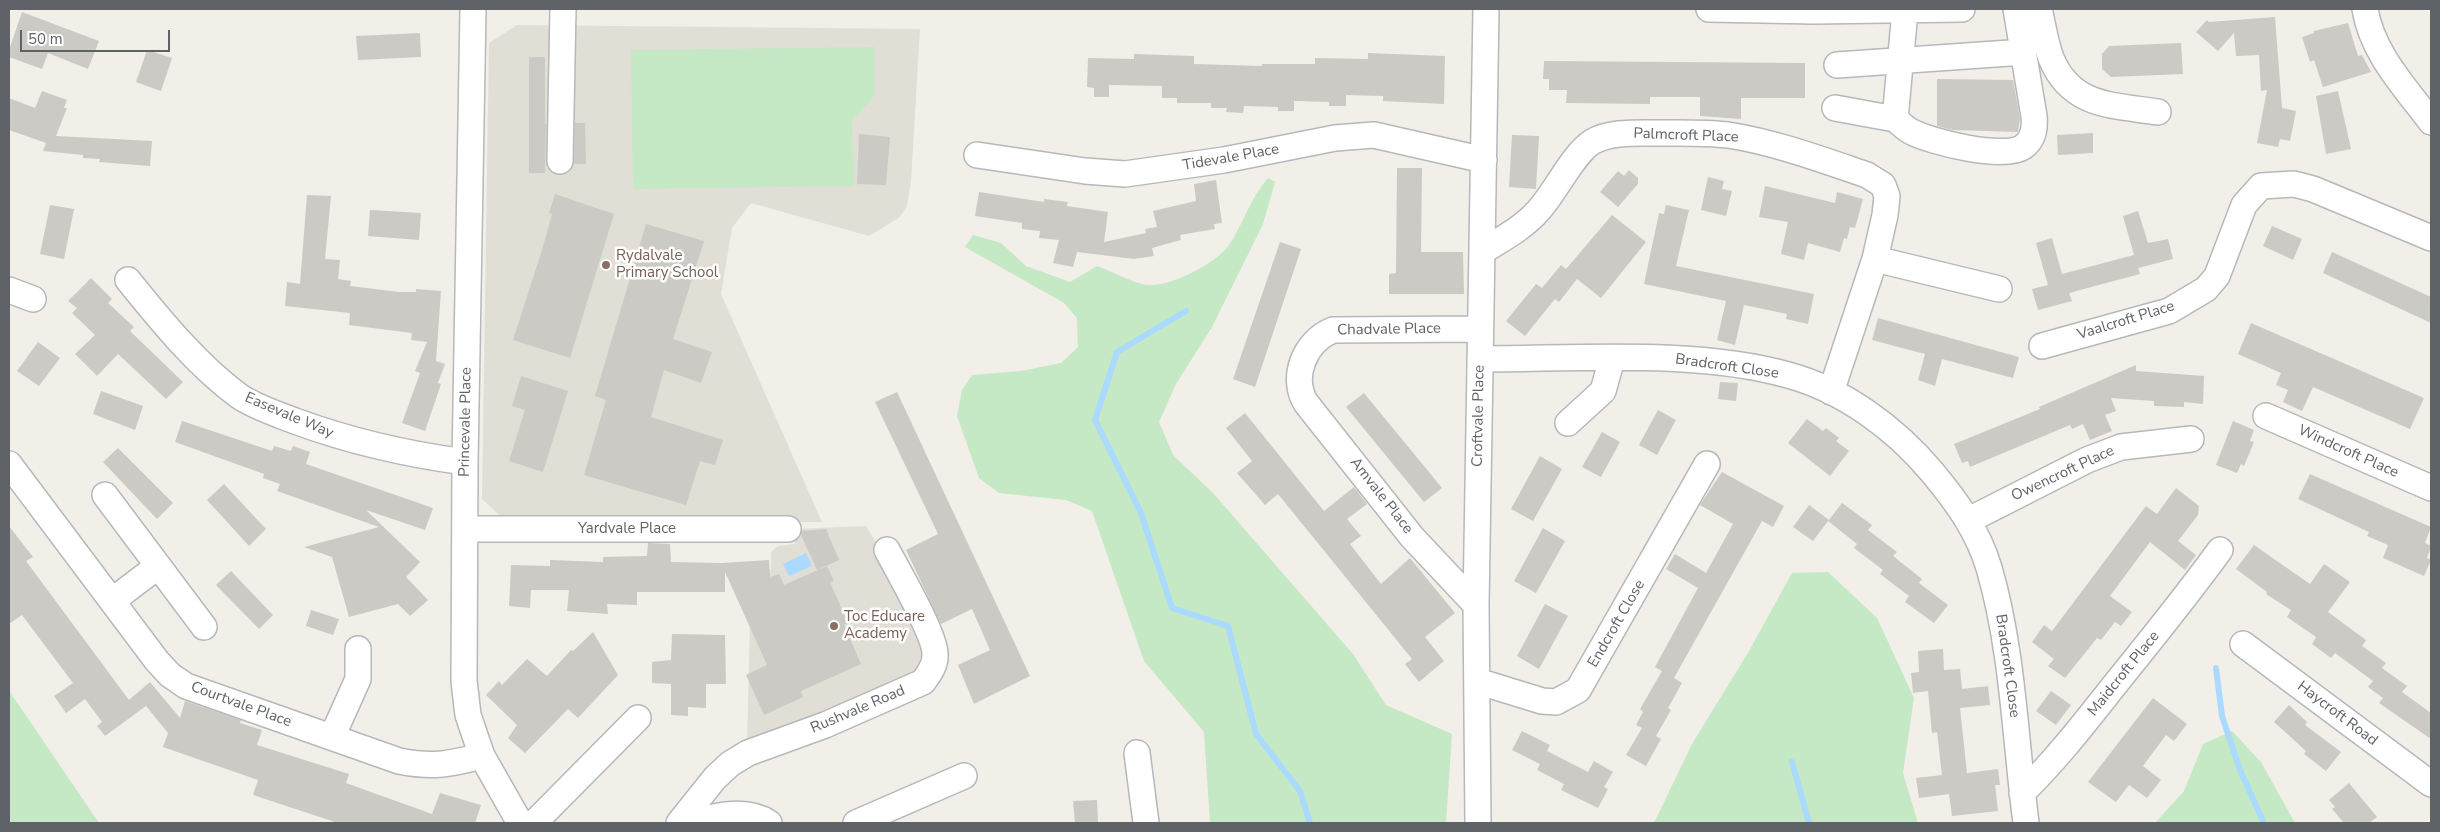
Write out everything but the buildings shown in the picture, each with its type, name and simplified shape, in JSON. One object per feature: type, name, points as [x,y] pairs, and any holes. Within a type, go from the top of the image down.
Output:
[{"type":"street","name":"Princevale Place","points":[[473,9],[465,462],[464,681],[468,715],[482,756],[520,823]]},
{"type":"street","points":[[560,161],[564,9]]},
{"type":"street","name":"Croftvale Place","points":[[1478,823],[1476,605],[1486,9]]},
{"type":"street","points":[[1709,9],[1905,11],[1962,9]]},
{"type":"street","points":[[1836,108],[1895,119],[1910,131],[1932,140],[1972,148],[2009,152],[2022,147],[2035,130],[2016,9]]},
{"type":"street","points":[[2039,9],[2051,57],[2066,83],[2077,94],[2096,102],[2158,112]]},
{"type":"street","points":[[2365,9],[2367,22],[2378,49],[2431,122]]},
{"type":"street","points":[[1895,119],[1905,11]]},
{"type":"street","points":[[1836,65],[2024,52]]},
{"type":"street","name":"Palmcroft Place","points":[[1483,251],[1514,232],[1538,212],[1578,155],[1592,142],[1608,136],[1682,133],[1727,135],[1758,141],[1867,175],[1883,185],[1887,196],[1885,215],[1875,259],[1831,392]]},
{"type":"street","name":"Tidevale Place","points":[[977,155],[1085,171],[1125,174],[1224,160],[1335,138],[1374,135],[1484,160]]},
{"type":"street","name":"Vaalcroft Place","points":[[2042,346],[2169,311],[2206,289],[2217,276],[2244,205],[2261,186],[2294,184],[2313,189],[2431,238]]},
{"type":"street","points":[[1875,259],[1999,289]]},
{"type":"street","name":"Easevale Way","points":[[128,280],[156,314],[190,350],[240,396],[277,414],[341,438],[388,450],[465,462]]},
{"type":"street","points":[[9,290],[33,299]]},
{"type":"street","name":"Chadvale Place","points":[[1298,380],[1306,352],[1314,341],[1333,330],[1480,329]]},
{"type":"street","name":"Bradcroft Close","points":[[1480,359],[1671,359],[1748,366],[1790,375],[1831,392],[1882,423],[1917,454],[1969,520],[1988,566],[2000,615],[2026,823]]},
{"type":"street","points":[[1568,423],[1603,391],[1612,359]]},
{"type":"street","name":"Amvale Place","points":[[1298,380],[1301,395],[1306,403],[1412,537],[1476,605]]},
{"type":"street","name":"Windcroft Place","points":[[2266,416],[2431,488]]},
{"type":"street","name":"Owencroft Place","points":[[1969,520],[2087,460],[2121,447],[2191,440]]},
{"type":"street","name":"Courtvale Place","points":[[9,464],[157,661],[170,675],[186,686],[399,761],[424,766],[442,766],[482,756]]},
{"type":"street","name":"Endcroft Close","points":[[1477,681],[1542,701],[1556,702],[1578,690],[1707,464]]},
{"type":"street","points":[[105,495],[204,626]]},
{"type":"street","name":"Yardvale Place","points":[[466,529],[788,529]]},
{"type":"street","name":"Rushvale Road","points":[[679,823],[715,778],[730,764],[748,753],[825,725],[923,682],[930,673],[936,653],[926,626],[887,550]]},
{"type":"street","name":"Maidcroft Place","points":[[2022,793],[2053,763],[2076,736],[2184,600],[2220,550]]},
{"type":"street","points":[[112,601],[158,566]]},
{"type":"street","name":"Haycroft Road","points":[[2243,644],[2431,784]]},
{"type":"street","points":[[332,737],[358,679],[358,649]]},
{"type":"street","points":[[534,823],[638,718]]},
{"type":"street","points":[[1137,753],[1146,823]]},
{"type":"street","points":[[856,823],[964,776]]},
{"type":"street","points":[[688,823],[718,816],[744,815],[769,823]]},
{"type":"shaded area","name":"Rydalvale Primary School","points":[[517,25],[920,29],[911,181],[907,206],[900,217],[869,236],[751,203],[732,228],[721,294],[822,522],[507,522],[482,499],[489,43]]},
{"type":"shaded area","name":"Toc Educare Academy","points":[[866,526],[885,557],[926,641],[923,663],[915,672],[747,747],[751,580],[758,571],[771,570],[771,552],[778,546],[795,544],[795,529]]},
{"type":"green space","points":[[875,47],[875,95],[852,120],[854,186],[633,189],[631,50]]},
{"type":"green space","points":[[1268,178],[1275,182],[1263,224],[1212,327],[1176,384],[1159,422],[1173,455],[1213,493],[1353,654],[1386,705],[1452,734],[1446,823],[1210,823],[1204,732],[1144,661],[1092,511],[1066,500],[999,493],[979,478],[957,416],[962,390],[972,375],[1021,371],[1061,363],[1078,347],[1077,318],[1064,303],[965,247],[973,235],[1001,243],[1026,266],[1070,282],[1097,266],[1146,285],[1161,284],[1194,272],[1223,252],[1234,237],[1256,194]]},
{"type":"green space","points":[[1828,572],[1877,618],[1914,698],[1903,773],[1918,823],[1654,823],[1692,744],[1749,651],[1792,573]]},
{"type":"green space","points":[[9,690],[12,695],[99,823],[9,823]]},
{"type":"green space","points":[[2232,731],[2261,762],[2295,823],[2155,823],[2184,791],[2203,744]]},
{"type":"water","points":[[806,553],[812,566],[789,576],[783,564]]},
{"type":"waterway","points":[[1186,311],[1117,352],[1095,420],[1141,513],[1172,608],[1228,626],[1256,734],[1300,791],[1310,823]]},
{"type":"waterway","points":[[2216,668],[2222,716],[2240,770],[2264,823]]},
{"type":"waterway","points":[[1792,762],[1809,823]]},
{"type":"place","name":"Rydalvale Primary School","points":[[606,265]]},
{"type":"place","name":"Toc Educare Academy","points":[[834,626]]}]
